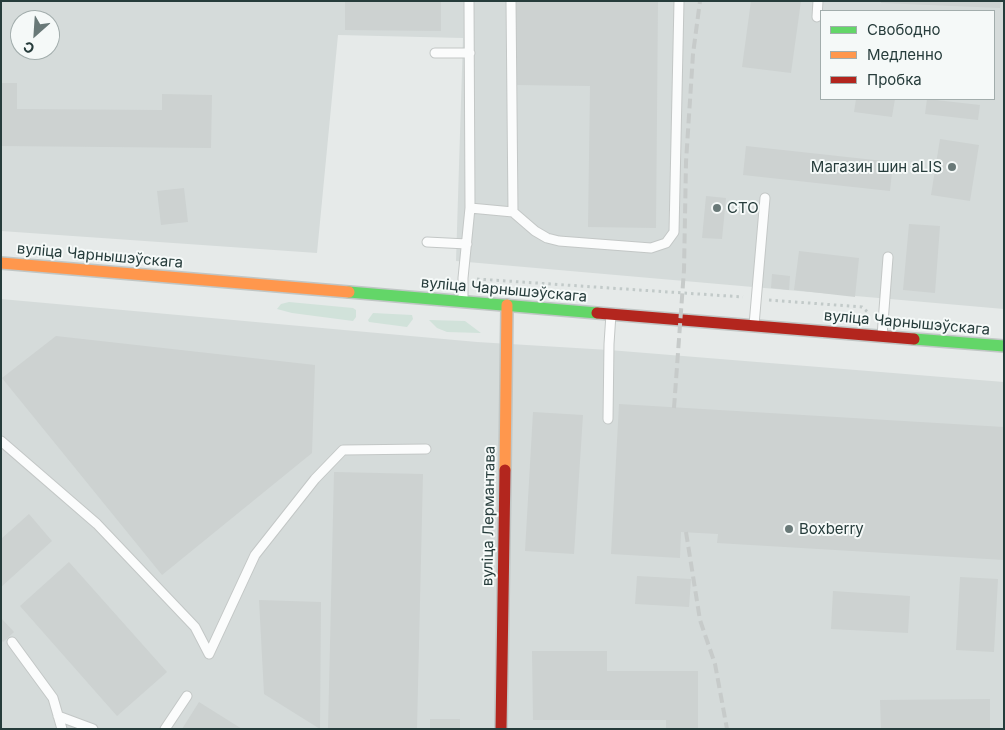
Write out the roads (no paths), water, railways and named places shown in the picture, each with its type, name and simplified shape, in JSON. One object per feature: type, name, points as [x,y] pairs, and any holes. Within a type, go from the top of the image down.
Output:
[{"type":"main road","name":"вуліца Чарнышэўскага","points":[[1,262],[1004,346]]},
{"type":"main road","name":"вуліца Лермантава","points":[[502,729],[507,304]]},
{"type":"lane","points":[[463,301],[463,278],[470,208],[470,1]]},
{"type":"lane","points":[[511,1],[513,212]]},
{"type":"lane","points":[[470,208],[513,212],[535,231],[547,238],[559,241],[651,248],[666,243],[674,232],[679,1]]},
{"type":"lane","points":[[817,17],[818,1]]},
{"type":"lane","points":[[435,53],[470,53]]},
{"type":"lane","points":[[754,325],[766,198]]},
{"type":"lane","points":[[427,242],[466,244]]},
{"type":"lane","points":[[882,336],[888,257]]},
{"type":"lane","points":[[608,419],[608,344],[611,314]]},
{"type":"lane","points":[[1,441],[97,524],[195,627],[209,654],[255,556],[315,479],[343,450],[426,449]]},
{"type":"lane","points":[[12,642],[53,698],[62,729]]},
{"type":"lane","points":[[165,729],[187,696]]},
{"type":"lane","points":[[58,716],[92,729]]},
{"type":"railway","points":[[674,408],[684,270],[686,162],[693,54],[700,1]]},
{"type":"railway","points":[[686,532],[700,620],[715,664],[727,729]]},
{"type":"place","name":"Магазин шин aLIS","points":[[952,167]]},
{"type":"place","name":"СТО","points":[[717,208]]},
{"type":"place","name":"Boxberry","points":[[789,529]]}]
